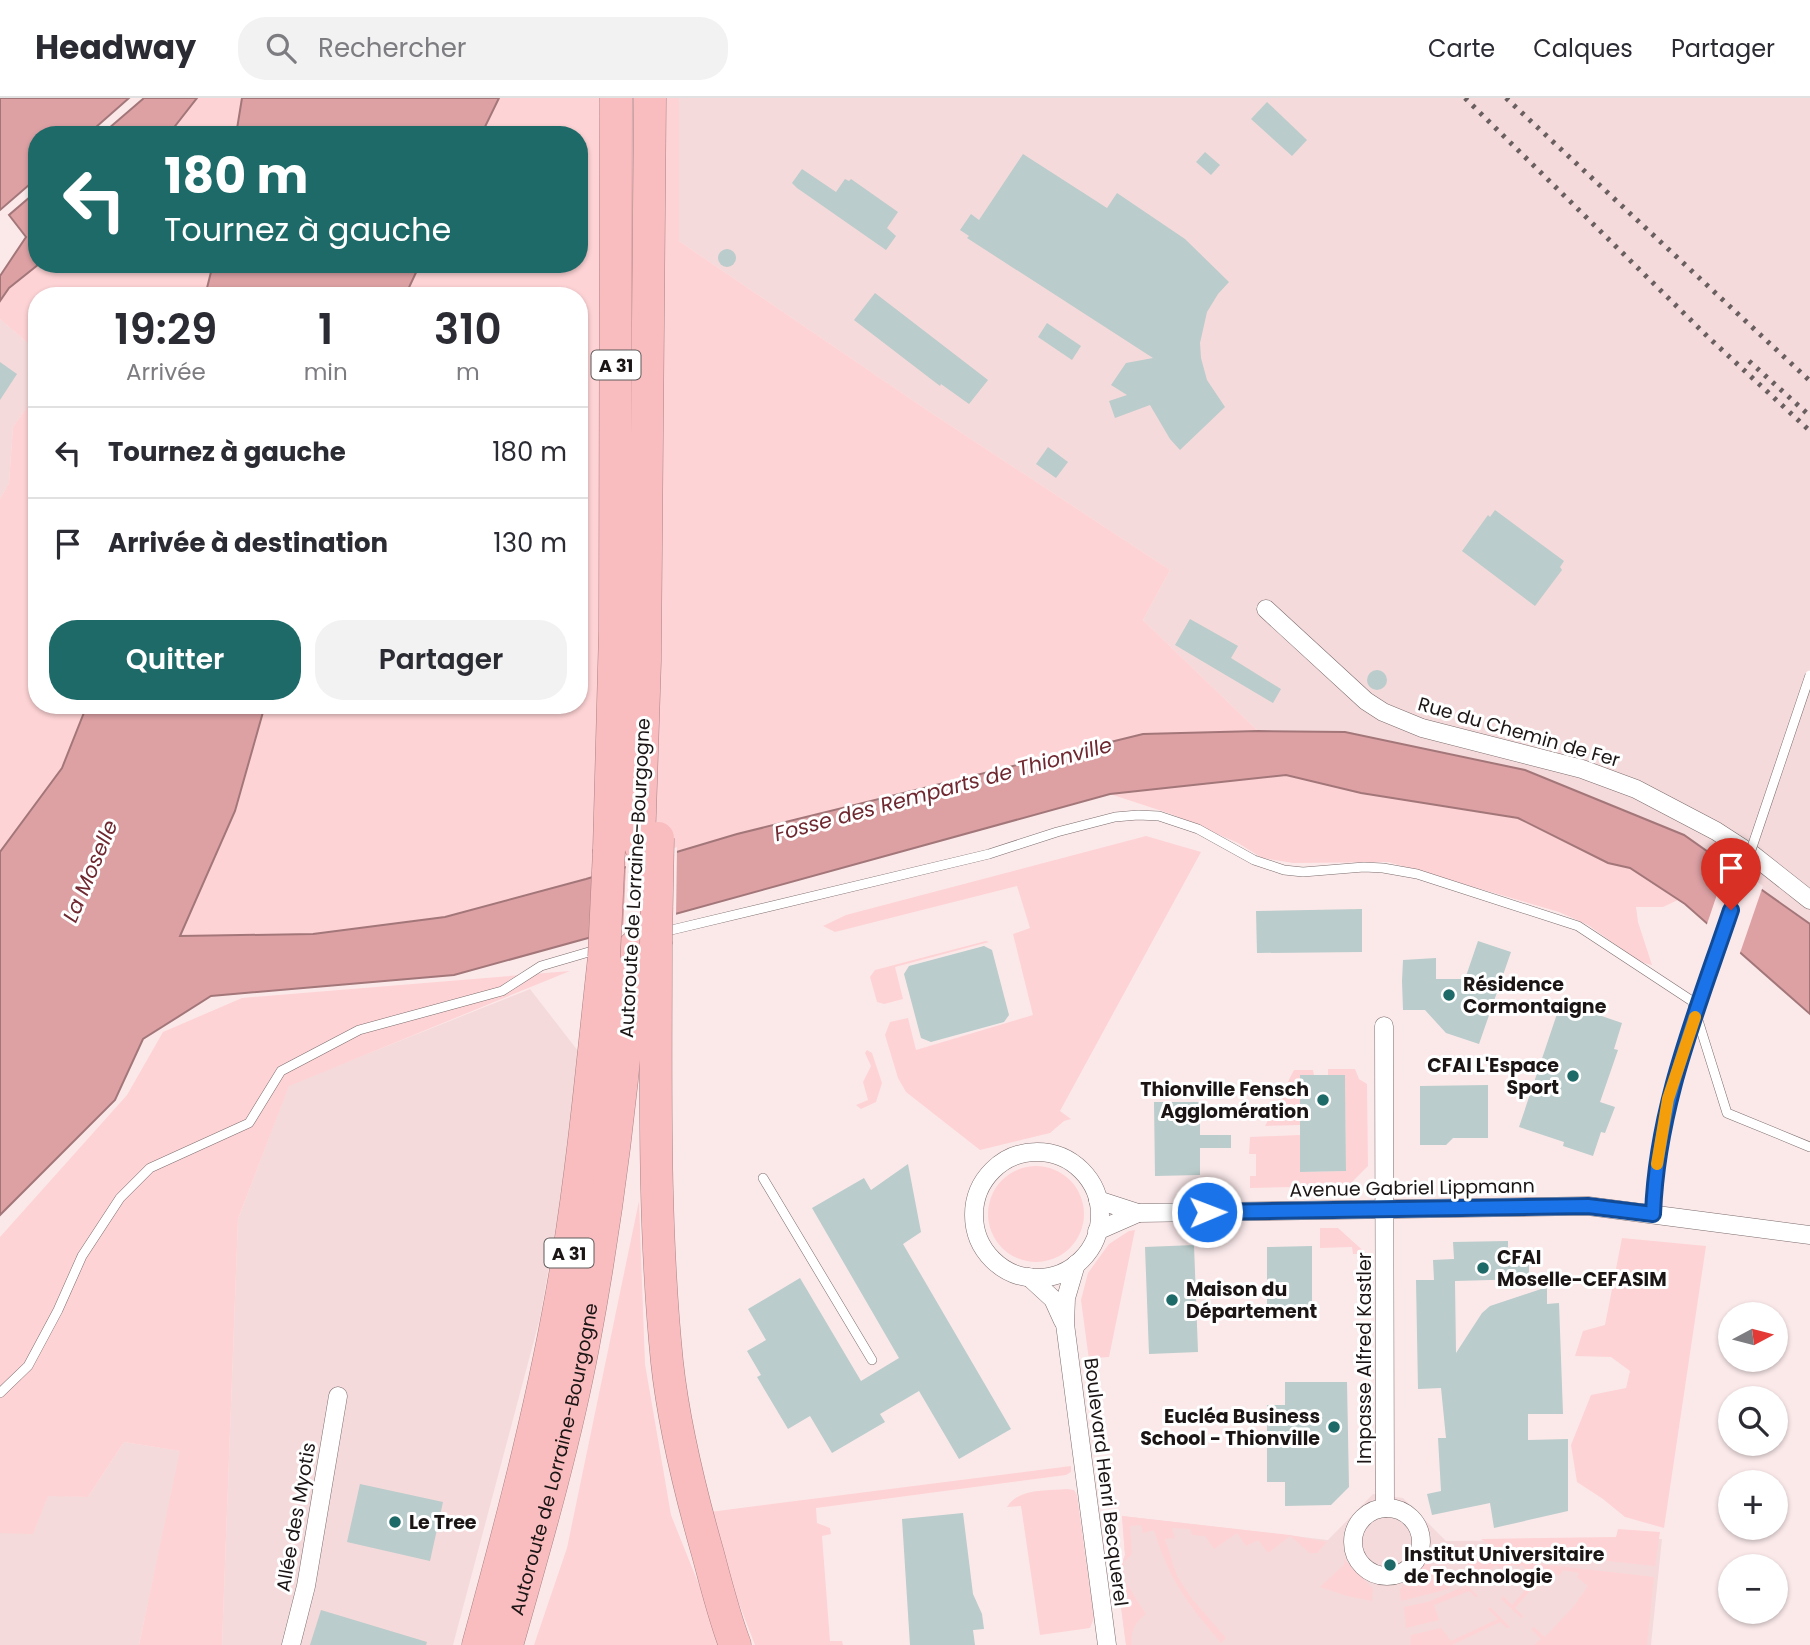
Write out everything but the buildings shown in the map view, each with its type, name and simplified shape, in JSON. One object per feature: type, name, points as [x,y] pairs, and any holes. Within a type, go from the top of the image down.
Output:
[{"type":"highway","name":"Autoroute de Lorraine-Bourgogne","points":[[508,1645],[544,1516],[582,1348],[618,1119],[635,844],[615,631],[616,98]]},
{"type":"highway","name":"A 31","points":[[635,844],[657,712],[645,661],[650,98]]},
{"type":"highway","points":[[635,844],[627,947],[656,1120],[659,1258],[667,1363],[680,1444],[710,1562],[735,1645]]},
{"type":"highway","name":"Autoroute de Lorraine-Bourgogne","points":[[478,1645],[506,1544],[550,1355],[568,1257],[587,1118],[627,947]]},
{"type":"highway","points":[[468,1645],[506,1544]]},
{"type":"highway","points":[[710,1562],[744,1645]]},
{"type":"street","name":"Rue du Chemin de Fer","points":[[1266,609],[1366,701],[1382,712],[1422,727],[1582,769],[1636,789],[1716,831],[1753,855],[1810,900]]},
{"type":"street","name":"Impasse Alfred Kastler","points":[[1384,1026],[1385,1508]]},
{"type":"street","points":[[1041,1152],[1059,1156],[1086,1175],[1098,1200],[1100,1215],[1097,1231],[1089,1249],[1076,1264],[1059,1274],[1029,1277],[1005,1269],[990,1258],[980,1242],[974,1224],[974,1206],[979,1188],[990,1172],[1004,1160],[1022,1153],[1041,1152]]},
{"type":"street","name":"Avenue Gabriel Lippmann","points":[[1098,1200],[1138,1213],[1588,1206],[1810,1234]]},
{"type":"street","name":"Avenue Gabriel Lippmann","points":[[1097,1231],[1138,1213]]},
{"type":"street","name":"Boulevard Henri Becquerel","points":[[1076,1264],[1066,1298],[1065,1324],[1107,1645]]},
{"type":"street","name":"Boulevard Henri Becquerel","points":[[1029,1277],[1053,1299],[1065,1324]]},
{"type":"street","name":"Allée des Myotis","points":[[291,1645],[306,1586],[338,1396]]},
{"type":"lane","points":[[1653,1214],[1656,1166],[1668,1099],[1810,675]]},
{"type":"lane","points":[[0,1393],[28,1366],[58,1310],[82,1256],[121,1198],[150,1168],[249,1123],[281,1072],[359,1030],[502,991],[541,966],[627,947],[705,920],[989,854],[1115,817],[1158,816],[1198,829],[1254,860],[1284,870],[1303,872],[1364,867],[1417,874],[1578,926],[1692,1001],[1727,1114],[1810,1147]]},
{"type":"lane","points":[[763,1178],[872,1360]]},
{"type":"shaded area","points":[[197,98],[242,98],[237,126],[175,126]]},
{"type":"shaded area","points":[[499,98],[679,98],[679,241],[924,408],[1170,570],[1143,620],[1258,731],[1143,734],[737,834],[445,917],[313,934],[179,936],[235,811],[262,714],[588,714],[588,287],[409,287],[416,273],[588,273],[588,126],[485,126]]},
{"type":"shaded area","points":[[679,98],[1810,98],[1810,924],[1684,835],[1345,732],[1258,731],[1143,620],[1170,570],[924,408],[679,241]]},
{"type":"shaded area","points":[[28,273],[211,273],[207,287],[28,287],[28,343],[0,319],[0,301],[9,288]]},
{"type":"shaded area","points":[[0,319],[28,343],[28,406],[13,427],[9,483],[0,499]]},
{"type":"shaded area","points":[[28,406],[28,714],[83,714],[62,768],[0,852],[0,499],[9,483],[13,427]]},
{"type":"shaded area","points":[[1286,775],[1361,793],[1518,818],[1608,863],[1630,868],[1678,900],[1663,907],[1636,907],[1652,965],[1640,962],[1588,925],[1559,912],[1388,862],[1293,863],[1262,858],[1238,843],[1171,814],[1110,794]]},
{"type":"shaded area","points":[[1146,836],[1201,852],[1060,1111],[1071,1119],[1064,1121],[1050,1133],[980,1150],[906,1092],[898,1078],[885,1035],[890,1022],[908,1018],[916,1050],[1033,1015],[1013,934],[1030,928],[1017,886],[835,932],[823,926],[846,915]]},
{"type":"shaded area","points":[[989,942],[895,967],[903,999],[884,1004],[877,1002],[870,977],[875,970]]},
{"type":"shaded area","points":[[570,971],[289,1086],[238,1219],[222,1645],[139,1645],[180,1451],[124,1442],[88,1497],[48,1496],[33,1534],[0,1533],[0,1237],[127,1095],[163,1032],[242,998]]},
{"type":"shaded area","points":[[530,989],[585,1060],[540,1318],[453,1645],[222,1645],[238,1219],[289,1085]]},
{"type":"shaded area","points":[[867,1050],[872,1053],[882,1083],[876,1102],[861,1109],[856,1105],[868,1100],[863,1082],[871,1066],[865,1053]]},
{"type":"shaded area","points":[[1328,1069],[1355,1069],[1359,1079],[1367,1084],[1368,1166],[1348,1186],[1250,1188],[1250,1176],[1256,1176],[1256,1154],[1249,1154],[1250,1137],[1300,1135],[1301,1172],[1346,1171],[1345,1075],[1328,1075]]},
{"type":"shaded area","points":[[1294,1070],[1313,1070],[1314,1075],[1300,1076],[1300,1125],[1265,1126]]},
{"type":"shaded area","points":[[1036,1166],[1054,1170],[1070,1180],[1080,1196],[1084,1214],[1080,1232],[1070,1248],[1054,1258],[1036,1262],[1018,1258],[1002,1248],[992,1232],[988,1214],[992,1196],[1002,1180],[1018,1170]]},
{"type":"shaded area","points":[[639,1201],[645,1364],[671,1515],[723,1645],[534,1645],[567,1548]]},
{"type":"shaded area","points":[[1320,1228],[1338,1228],[1369,1256],[1370,1317],[1366,1317],[1365,1254],[1353,1254],[1352,1247],[1320,1248]]},
{"type":"shaded area","points":[[1135,1230],[1109,1357],[1095,1358],[1099,1435],[1081,1300],[1088,1273],[1109,1244]]},
{"type":"shaded area","points":[[1622,1238],[1706,1246],[1664,1528],[1625,1517],[1577,1482],[1571,1445],[1591,1395],[1626,1388],[1630,1371],[1611,1357],[1575,1356],[1583,1331],[1605,1325]]},
{"type":"shaded area","points":[[124,1442],[181,1451],[139,1645],[0,1645],[0,1533],[33,1533],[48,1495],[88,1497]]},
{"type":"shaded area","points":[[1071,1466],[1071,1472],[1066,1475],[816,1508],[817,1523],[830,1528],[831,1534],[822,1536],[830,1641],[842,1641],[843,1645],[755,1645],[726,1570],[710,1512]]},
{"type":"shaded area","points":[[1074,1490],[1077,1495],[1094,1618],[1090,1628],[1040,1635],[1021,1506],[1007,1507],[1025,1493]]},
{"type":"shaded area","name":"Institut Universitaire de Technologie","points":[[1373,1494],[1403,1498],[1446,1541],[1662,1539],[1651,1645],[1126,1645],[1117,1576],[1125,1555],[1122,1516],[1328,1540]]},
{"type":"shaded area","points":[[1122,1516],[1290,1535],[1327,1542],[1317,1553],[1310,1553],[1290,1536],[1268,1553],[1258,1540],[1246,1546],[1237,1533],[1214,1549],[1205,1536],[1192,1535],[1190,1529],[1172,1528],[1175,1538],[1165,1539],[1177,1576],[1192,1599],[1226,1638],[1221,1643],[1181,1591],[1166,1563],[1154,1530],[1143,1533],[1141,1525],[1130,1526],[1132,1554],[1124,1562],[1123,1578],[1146,1614],[1134,1628],[1132,1645],[1126,1645],[1117,1576],[1125,1555]]},
{"type":"shaded area","points":[[1618,1529],[1660,1532],[1655,1566],[1497,1549],[1481,1539],[1616,1537]]},
{"type":"shaded area","points":[[1459,1555],[1654,1577],[1647,1645],[1534,1645],[1541,1639],[1531,1629],[1534,1627],[1545,1637],[1588,1586],[1577,1577],[1579,1573],[1563,1570],[1559,1576],[1548,1570],[1515,1608],[1523,1616],[1521,1618],[1501,1599],[1503,1596],[1512,1605],[1536,1578],[1522,1565],[1518,1567],[1513,1564],[1505,1572],[1496,1565],[1483,1576],[1490,1587]]},
{"type":"shaded area","points":[[1344,1559],[1373,1589],[1372,1601],[1320,1587],[1344,1565]]},
{"type":"shaded area","points":[[1427,1561],[1450,1586],[1448,1589],[1401,1601],[1400,1589]]},
{"type":"shaded area","points":[[1467,1585],[1478,1596],[1469,1591],[1434,1605],[1439,1620],[1406,1628],[1404,1607],[1428,1602]]},
{"type":"shaded area","points":[[1490,1607],[1510,1627],[1507,1628],[1500,1622],[1452,1645],[1410,1645],[1411,1635],[1441,1628],[1451,1641],[1498,1619],[1488,1609]]},
{"type":"water","points":[[0,98],[129,98],[97,126],[28,126],[28,186],[0,210]]},
{"type":"water","points":[[144,98],[197,98],[175,126],[111,126]]},
{"type":"water","points":[[242,98],[499,98],[485,126],[237,126]]},
{"type":"water","points":[[28,199],[28,273],[9,288],[0,301],[0,276],[26,237],[9,215]]},
{"type":"water","points":[[211,273],[416,273],[409,287],[207,287]]},
{"type":"water","points":[[83,714],[262,714],[235,811],[180,936],[313,934],[445,917],[737,834],[1143,734],[1345,732],[1525,770],[1684,835],[1810,924],[1810,1014],[1685,904],[1630,868],[1608,863],[1518,818],[1361,793],[1286,775],[1110,794],[454,975],[211,996],[143,1039],[115,1100],[0,1215],[0,852],[62,768]]},
{"type":"pier","points":[[677,847],[676,918],[623,932],[626,863]]},
{"type":"pier","points":[[1728,862],[1763,886],[1739,956],[1706,927]]},
{"type":"railway","points":[[1465,98],[1708,337],[1810,431]]},
{"type":"railway","points":[[1506,98],[1810,381]]},
{"type":"railway","points":[[1749,361],[1810,416]]},
{"type":"slow traffic","points":[[1657,1164],[1668,1099],[1695,1017]]},
{"type":"place","name":"Résidence Cormontaigne","points":[[1449,995]]},
{"type":"place","name":"CFAI L'Espace Sport","points":[[1573,1076]]},
{"type":"place","name":"Thionville Fensch Agglomération","points":[[1323,1100]]},
{"type":"place","name":"CFAI Moselle-CEFASIM","points":[[1483,1268]]},
{"type":"place","name":"Maison du Département","points":[[1172,1300]]},
{"type":"place","name":"Eucléa Business School - Thionville","points":[[1334,1427]]},
{"type":"place","name":"Le Tree","points":[[395,1522]]},
{"type":"place","name":"Institut Universitaire de Technologie","points":[[1390,1565]]},
{"type":"route","points":[[1207,1212],[1588,1206],[1653,1214],[1656,1166],[1668,1099],[1731,910]]},
{"type":"water label","name":"Fosse des Remparts de Thionville","points":[[943,789]]},
{"type":"water label","name":"La Moselle","points":[[90,871]]}]
